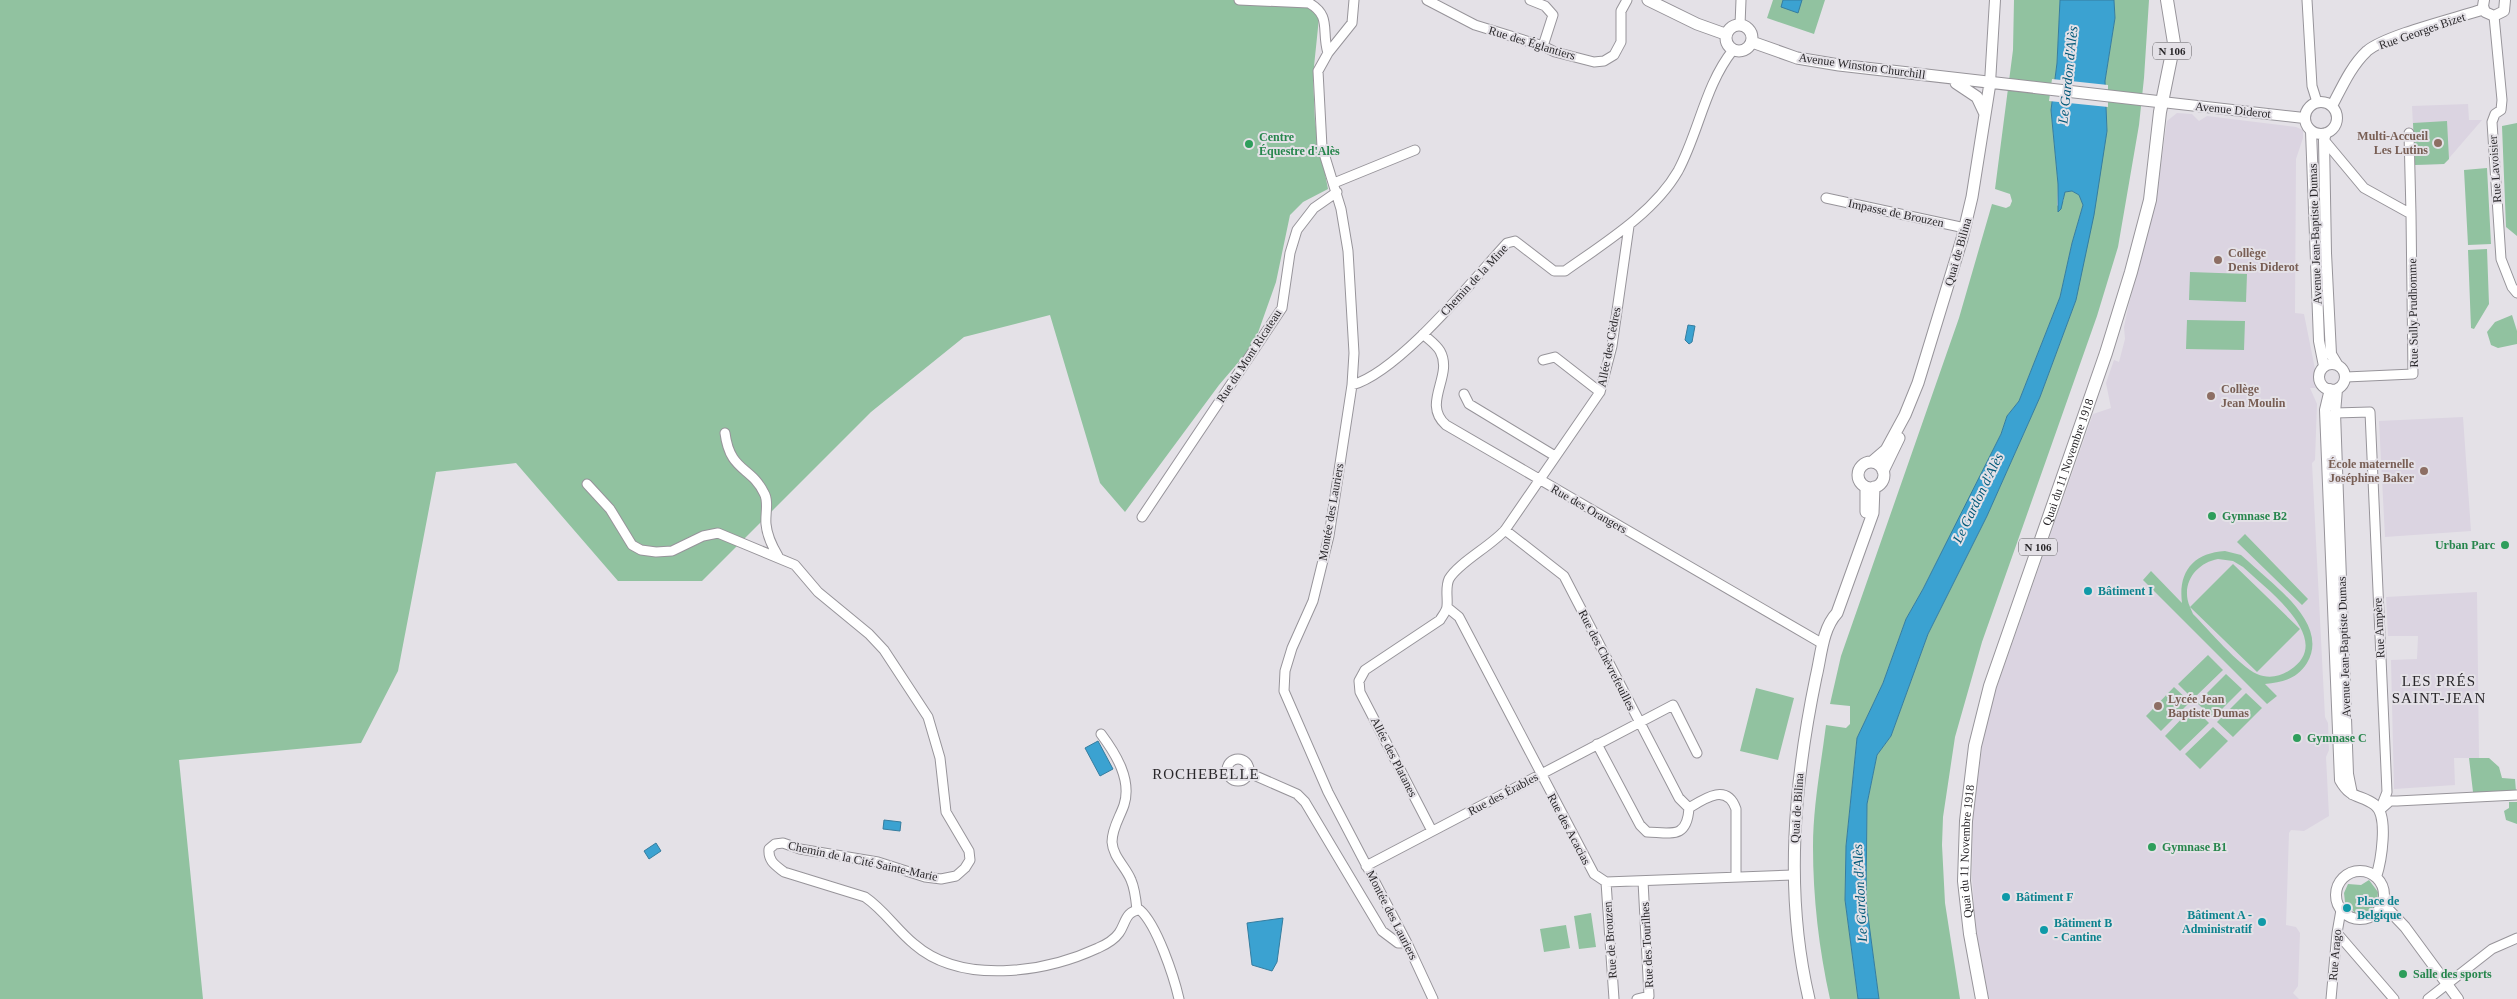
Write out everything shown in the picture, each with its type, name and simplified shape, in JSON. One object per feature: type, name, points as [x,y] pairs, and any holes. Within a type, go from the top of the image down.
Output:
[{"type":"main road","points":[[1648,0],[1697,24],[1726,34]]},
{"type":"main road","name":"N 106","points":[[2162,102],[2174,43],[2168,23],[2167,0]]},
{"type":"main road","points":[[1740,25],[1750,31],[1752,42],[1744,50],[1733,50],[1727,45],[1726,34],[1733,26],[1740,25]]},
{"type":"main road","name":"Avenue Winston Churchill","points":[[1752,42],[1797,58],[1945,78],[2162,102]]},
{"type":"main road","name":"Avenue Winston Churchill","points":[[1945,78],[1972,92],[1985,114]]},
{"type":"main road","name":"Quai de Bilina","points":[[1883,471],[1894,453],[1905,415],[1918,383],[1965,228],[1972,197],[1985,114],[1995,84]]},
{"type":"main road","name":"Quai du 11 Novembre 1918","points":[[1982,999],[1972,944],[1964,881],[1966,821],[1975,746],[1990,686],[2103,362],[2132,272],[2150,200],[2162,102]]},
{"type":"main road","name":"Quai de Bilina","points":[[1872,462],[1886,450],[1905,415]]},
{"type":"main road","points":[[1872,462],[1883,471],[1883,479],[1870,487],[1860,481],[1858,474],[1862,466],[1872,462]]},
{"type":"main road","name":"Quai de Bilina","points":[[1809,999],[1798,932],[1793,875],[1798,779],[1823,644],[1832,619],[1830,611],[1866,513],[1870,487]]},
{"type":"street","points":[[1238,0],[1309,3],[1319,8],[1325,20],[1324,41],[1328,53]]},
{"type":"street","name":"Montée des Lauriers","points":[[1354,0],[1352,23],[1328,53],[1318,71],[1322,146],[1336,187],[1348,251],[1354,353],[1352,385],[1329,536],[1313,601],[1292,648],[1285,671],[1284,691],[1328,792],[1407,943],[1433,999]]},
{"type":"street","name":"Rue des Églantiers","points":[[1428,0],[1475,26],[1543,46],[1555,52],[1594,62],[1609,59],[1621,42],[1621,11],[1627,0]]},
{"type":"street","points":[[1530,0],[1545,6],[1553,15],[1543,46]]},
{"type":"street","points":[[1740,25],[1741,0]]},
{"type":"street","points":[[1995,0],[1995,84]]},
{"type":"street","points":[[2306,0],[2312,86],[2317,102]]},
{"type":"street","points":[[2484,5],[2488,14],[2494,16],[2504,11],[2505,0]]},
{"type":"street","name":"Rue Georges Bizet","points":[[2332,106],[2346,78],[2368,50],[2484,5]]},
{"type":"street","name":"Rue Lavoisier","points":[[2494,16],[2502,100],[2501,110],[2495,114],[2492,122],[2499,246],[2505,272],[2517,293]]},
{"type":"street","name":"Chemin de la Mine","points":[[1352,385],[1362,382],[1384,369],[1423,334],[1507,243],[1516,242],[1554,271],[1565,271],[1628,226],[1656,199],[1677,172],[1720,69],[1733,50]]},
{"type":"street","name":"Avenue Diderot","points":[[2162,102],[2304,118]]},
{"type":"street","points":[[2304,118],[2306,110],[2317,102],[2332,106]]},
{"type":"street","name":"Avenue Jean-Baptiste Dumas","points":[[2332,106],[2336,113],[2336,121],[2333,129],[2325,136],[2326,253],[2331,354],[2337,364]]},
{"type":"street","name":"Avenue Jean-Baptiste Dumas","points":[[2304,118],[2311,131],[2320,341],[2324,366]]},
{"type":"street","points":[[2311,131],[2325,136],[2364,188],[2411,214]]},
{"type":"street","name":"Rue Sully Prudhomme","points":[[2346,377],[2413,374],[2409,133]]},
{"type":"street","name":"Rue du Mont Ricateau","points":[[1142,516],[1282,308],[1290,253],[1297,230],[1314,208],[1336,187],[1415,150]]},
{"type":"street","name":"Impasse de Brouzen","points":[[1826,198],[1965,228]]},
{"type":"street","name":"Allée des Cèdres","points":[[1448,608],[1446,594],[1449,580],[1459,568],[1494,542],[1505,530],[1600,392],[1612,346],[1628,226]]},
{"type":"street","name":"Rue des Orangers","points":[[1423,334],[1439,350],[1443,359],[1443,370],[1435,406],[1439,419],[1823,644]]},
{"type":"street","points":[[1543,360],[1555,357],[1600,392]]},
{"type":"street","points":[[2337,364],[2342,368],[2346,377],[2343,385],[2333,389],[2320,381],[2320,375],[2324,366],[2337,364]]},
{"type":"street","name":"Avenue Jean-Baptiste Dumas","points":[[2333,389],[2348,774],[2352,794]]},
{"type":"street","name":"Avenue Jean-Baptiste Dumas","points":[[2333,389],[2325,410],[2340,780],[2345,789],[2352,794]]},
{"type":"street","points":[[1464,394],[1469,404],[1555,456]]},
{"type":"street","name":"Rue Ampère","points":[[2335,413],[2370,412],[2387,792],[2380,810],[2382,855],[2376,877]]},
{"type":"street","points":[[724,434],[727,449],[732,459],[760,486],[766,495],[766,525],[770,542],[778,556]]},
{"type":"street","name":"Chemin de la Cité Sainte-Marie","points":[[587,484],[610,509],[632,545],[641,550],[656,552],[672,551],[703,536],[718,533],[778,556],[795,565],[818,592],[869,634],[884,650],[920,703],[933,730],[940,758],[946,812],[970,851],[970,860],[965,868],[956,876],[942,879],[878,862],[800,849],[783,843],[775,844],[769,849],[769,857],[784,872],[865,897],[876,904],[914,944],[934,959],[960,969],[994,972],[1038,967],[1095,950],[1108,944],[1119,934],[1128,915],[1137,910]]},
{"type":"street","name":"Rue des Chèvrefeuilles","points":[[1505,530],[1564,576],[1679,798],[1689,808]]},
{"type":"street","name":"Allée des Platanes","points":[[1432,831],[1360,692],[1359,681],[1365,670],[1440,620],[1448,608]]},
{"type":"street","name":"Rue des Acacias","points":[[1448,608],[1459,617],[1588,866],[1594,874],[1606,882]]},
{"type":"street","name":"Rue des Érables","points":[[1366,866],[1672,704],[1697,753]]},
{"type":"street","points":[[1101,734],[1120,763],[1126,787],[1124,804],[1115,825],[1112,842],[1117,858],[1131,879],[1137,910],[1144,914],[1157,938],[1171,969],[1180,999]]},
{"type":"street","points":[[1597,744],[1640,825],[1647,832],[1674,833],[1682,830],[1688,823],[1689,808],[1708,796],[1726,796],[1734,801],[1736,809],[1736,877]]},
{"type":"street","points":[[1248,774],[1298,794],[1305,802],[1382,931],[1398,943],[1407,943]]},
{"type":"street","points":[[2352,794],[2375,805],[2380,810],[2390,801],[2397,800],[2517,795]]},
{"type":"street","points":[[2360,871],[2376,877],[2384,892],[2383,904],[2378,912],[2366,919],[2350,917],[2341,910],[2336,896],[2344,878],[2360,871]]},
{"type":"street","points":[[1606,882],[1793,875]]},
{"type":"street","name":"Rue des Tourilhes","points":[[1637,999],[1649,996],[1643,881]]},
{"type":"street","name":"Rue de Brouzen","points":[[1606,882],[1614,999]]},
{"type":"street","points":[[2383,904],[2405,927],[2458,999]]},
{"type":"street","name":"Rue Arago","points":[[2331,999],[2341,910]]},
{"type":"street","points":[[2337,933],[2394,999]]},
{"type":"street","points":[[2428,999],[2492,949],[2517,938]]},
{"type":"shaded area","name":"Multi-Accueil Les Lutins","points":[[2468,104],[2469,120],[2482,120],[2444,164],[2415,165],[2412,106]]},
{"type":"shaded area","name":"Lycée Jean Baptiste Dumas","points":[[2177,113],[2192,114],[2199,121],[2207,116],[2296,127],[2303,130],[2303,138],[2296,159],[2295,313],[2304,314],[2315,369],[2316,388],[2310,388],[2317,404],[2315,460],[2312,463],[2325,717],[2328,723],[2329,750],[2326,757],[2329,816],[2304,831],[2291,830],[2289,833],[2286,925],[2296,927],[2300,933],[2298,986],[2293,993],[2299,999],[1989,999],[1976,930],[1972,878],[1973,815],[1983,740],[1994,695],[2093,414],[2111,408],[2106,383],[2114,360],[2119,362],[2125,339],[2124,327],[2128,308],[2157,193],[2167,121]]},
{"type":"shaded area","name":"École maternelle Joséphine Baker","points":[[2463,417],[2471,531],[2385,537],[2379,421]]},
{"type":"shaded area","points":[[2477,592],[2479,758],[2454,758],[2455,785],[2394,789],[2391,660],[2417,659],[2418,636],[2388,636],[2386,597]]},
{"type":"green space","points":[[0,0],[1302,0],[1312,6],[1319,18],[1313,76],[1315,122],[1328,189],[1303,202],[1290,215],[1276,282],[1254,344],[1219,385],[1125,512],[1100,483],[1050,315],[964,337],[871,412],[702,581],[618,581],[516,463],[436,472],[398,671],[361,743],[179,760],[203,999],[0,999]]},
{"type":"green space","points":[[1773,0],[1825,0],[1814,34],[1767,18]]},
{"type":"green space","points":[[2014,0],[2060,0],[2057,63],[2051,110],[2058,184],[2057,206],[2064,200],[2064,192],[2072,191],[2079,195],[2083,205],[2060,297],[2019,401],[2007,416],[2001,434],[1906,619],[1883,683],[1857,738],[1846,846],[1845,900],[1858,999],[1830,999],[1817,923],[1813,847],[1816,801],[1826,725],[1846,728],[1850,724],[1850,706],[1830,704],[1841,656],[1959,318],[1992,204],[2006,208],[2010,206],[2012,201],[2010,194],[1995,189],[2013,50]]},
{"type":"green space","points":[[2114,0],[2149,0],[2139,125],[2118,247],[2097,316],[1982,642],[1955,737],[1943,817],[1942,845],[1945,903],[1960,999],[1879,999],[1866,902],[1867,804],[1877,755],[1891,736],[1928,634],[1987,516],[2040,397],[2076,300],[2107,131],[2105,81],[2115,18]]},
{"type":"green space","points":[[2447,121],[2449,159],[2444,164],[2415,165],[2413,123]]},
{"type":"green space","points":[[2517,123],[2517,236],[2506,227],[2502,126]]},
{"type":"green space","points":[[2487,168],[2491,244],[2468,245],[2464,170]]},
{"type":"green space","points":[[2487,249],[2489,304],[2474,329],[2471,328],[2468,250]]},
{"type":"green space","points":[[2190,272],[2247,274],[2246,302],[2189,300]]},
{"type":"green space","points":[[2512,315],[2517,331],[2517,344],[2498,348],[2491,345],[2487,332],[2495,322]]},
{"type":"green space","points":[[2187,320],[2245,321],[2244,350],[2186,349]]},
{"type":"green space","points":[[2245,534],[2308,599],[2302,605],[2237,542]]},
{"type":"green space","points":[[2225,551],[2241,555],[2296,607],[2305,620],[2311,634],[2312,648],[2307,663],[2299,673],[2289,679],[2265,684],[2277,696],[2267,704],[2143,580],[2151,571],[2182,603],[2181,592],[2185,573],[2196,560]],"holes":[[[2218,559],[2233,561],[2243,567],[2266,588],[2292,615],[2302,630],[2306,644],[2302,658],[2290,670],[2282,674],[2270,677],[2257,674],[2233,655],[2193,614],[2187,598],[2187,590],[2192,576],[2203,565]]]},
{"type":"green space","points":[[2233,564],[2300,629],[2257,672],[2190,607]]},
{"type":"green space","points":[[2208,655],[2223,670],[2193,699],[2178,684]]},
{"type":"green space","points":[[2226,674],[2242,689],[2213,718],[2197,703]]},
{"type":"green space","points":[[2174,687],[2190,702],[2161,731],[2146,716]]},
{"type":"green space","points":[[1756,688],[1794,698],[1778,760],[1740,751]]},
{"type":"green space","points":[[2246,693],[2262,708],[2233,737],[2217,722]]},
{"type":"green space","points":[[2193,707],[2209,723],[2180,751],[2165,736]]},
{"type":"green space","points":[[2213,727],[2228,741],[2200,769],[2185,754]]},
{"type":"green space","points":[[2469,758],[2489,758],[2499,767],[2502,778],[2515,779],[2516,791],[2490,794],[2473,792]]},
{"type":"green space","points":[[2509,802],[2517,802],[2517,824],[2506,820],[2504,811],[2509,808]]},
{"type":"green space","points":[[2369,880],[2378,892],[2377,902],[2370,911],[2355,913],[2345,902],[2344,893],[2348,884],[2361,885]]},
{"type":"green space","points":[[1591,913],[1596,947],[1579,949],[1574,916]]},
{"type":"green space","points":[[1566,925],[1570,948],[1544,952],[1540,929]]},
{"type":"water","points":[[1783,0],[1802,0],[1798,13],[1781,7]]},
{"type":"water","name":"Le Gardon d'Alès","points":[[2060,0],[2114,0],[2115,18],[2105,81],[2107,131],[2094,215],[2076,300],[2040,397],[1987,516],[1928,634],[1891,736],[1877,755],[1867,804],[1866,901],[1879,999],[1858,999],[1845,900],[1846,846],[1857,738],[1883,683],[1906,619],[2001,434],[2007,416],[2019,401],[2060,297],[2083,205],[2079,195],[2072,191],[2065,192],[2061,209],[2058,212],[2058,184],[2051,110],[2057,63]]},
{"type":"water","points":[[1688,325],[1695,326],[1692,342],[1689,344],[1685,340]]},
{"type":"water","points":[[1098,741],[1113,769],[1100,776],[1085,748]]},
{"type":"water","points":[[884,820],[901,822],[900,831],[883,829]]},
{"type":"water","points":[[656,843],[661,851],[649,859],[644,851]]},
{"type":"water","points":[[1283,918],[1277,962],[1272,971],[1252,965],[1247,923]]},
{"type":"pier","points":[[2052,79],[2108,85],[2108,107],[2049,101]]},
{"type":"place","name":"Multi-Accueil Les Lutins","points":[[2438,143]]},
{"type":"place","name":"Centre Équestre d'Alès","points":[[1249,144]]},
{"type":"place","name":"Collège Denis Diderot","points":[[2218,260]]},
{"type":"place","name":"Collège Jean Moulin","points":[[2211,396]]},
{"type":"place","name":"École maternelle Joséphine Baker","points":[[2424,471]]},
{"type":"place","name":"Gymnase B2","points":[[2212,516]]},
{"type":"place","name":"Urban Parc","points":[[2505,545]]},
{"type":"place","name":"Bâtiment I","points":[[2088,591]]},
{"type":"place","name":"Lycée Jean Baptiste Dumas","points":[[2158,706]]},
{"type":"place","name":"Gymnase C","points":[[2297,738]]},
{"type":"place","name":"Gymnase B1","points":[[2152,847]]},
{"type":"place","name":"Bâtiment F","points":[[2006,897]]},
{"type":"place","name":"Place de Belgique","points":[[2347,908]]},
{"type":"place","name":"Bâtiment A - Administratif","points":[[2262,922]]},
{"type":"place","name":"Bâtiment B - Cantine","points":[[2044,930]]},
{"type":"place","name":"Salle des sports","points":[[2403,974]]},
{"type":"district","name":"LES PRÉS SAINT-JEAN","points":[[2439,690]]},
{"type":"district","name":"ROCHEBELLE","points":[[1206,774]]}]
